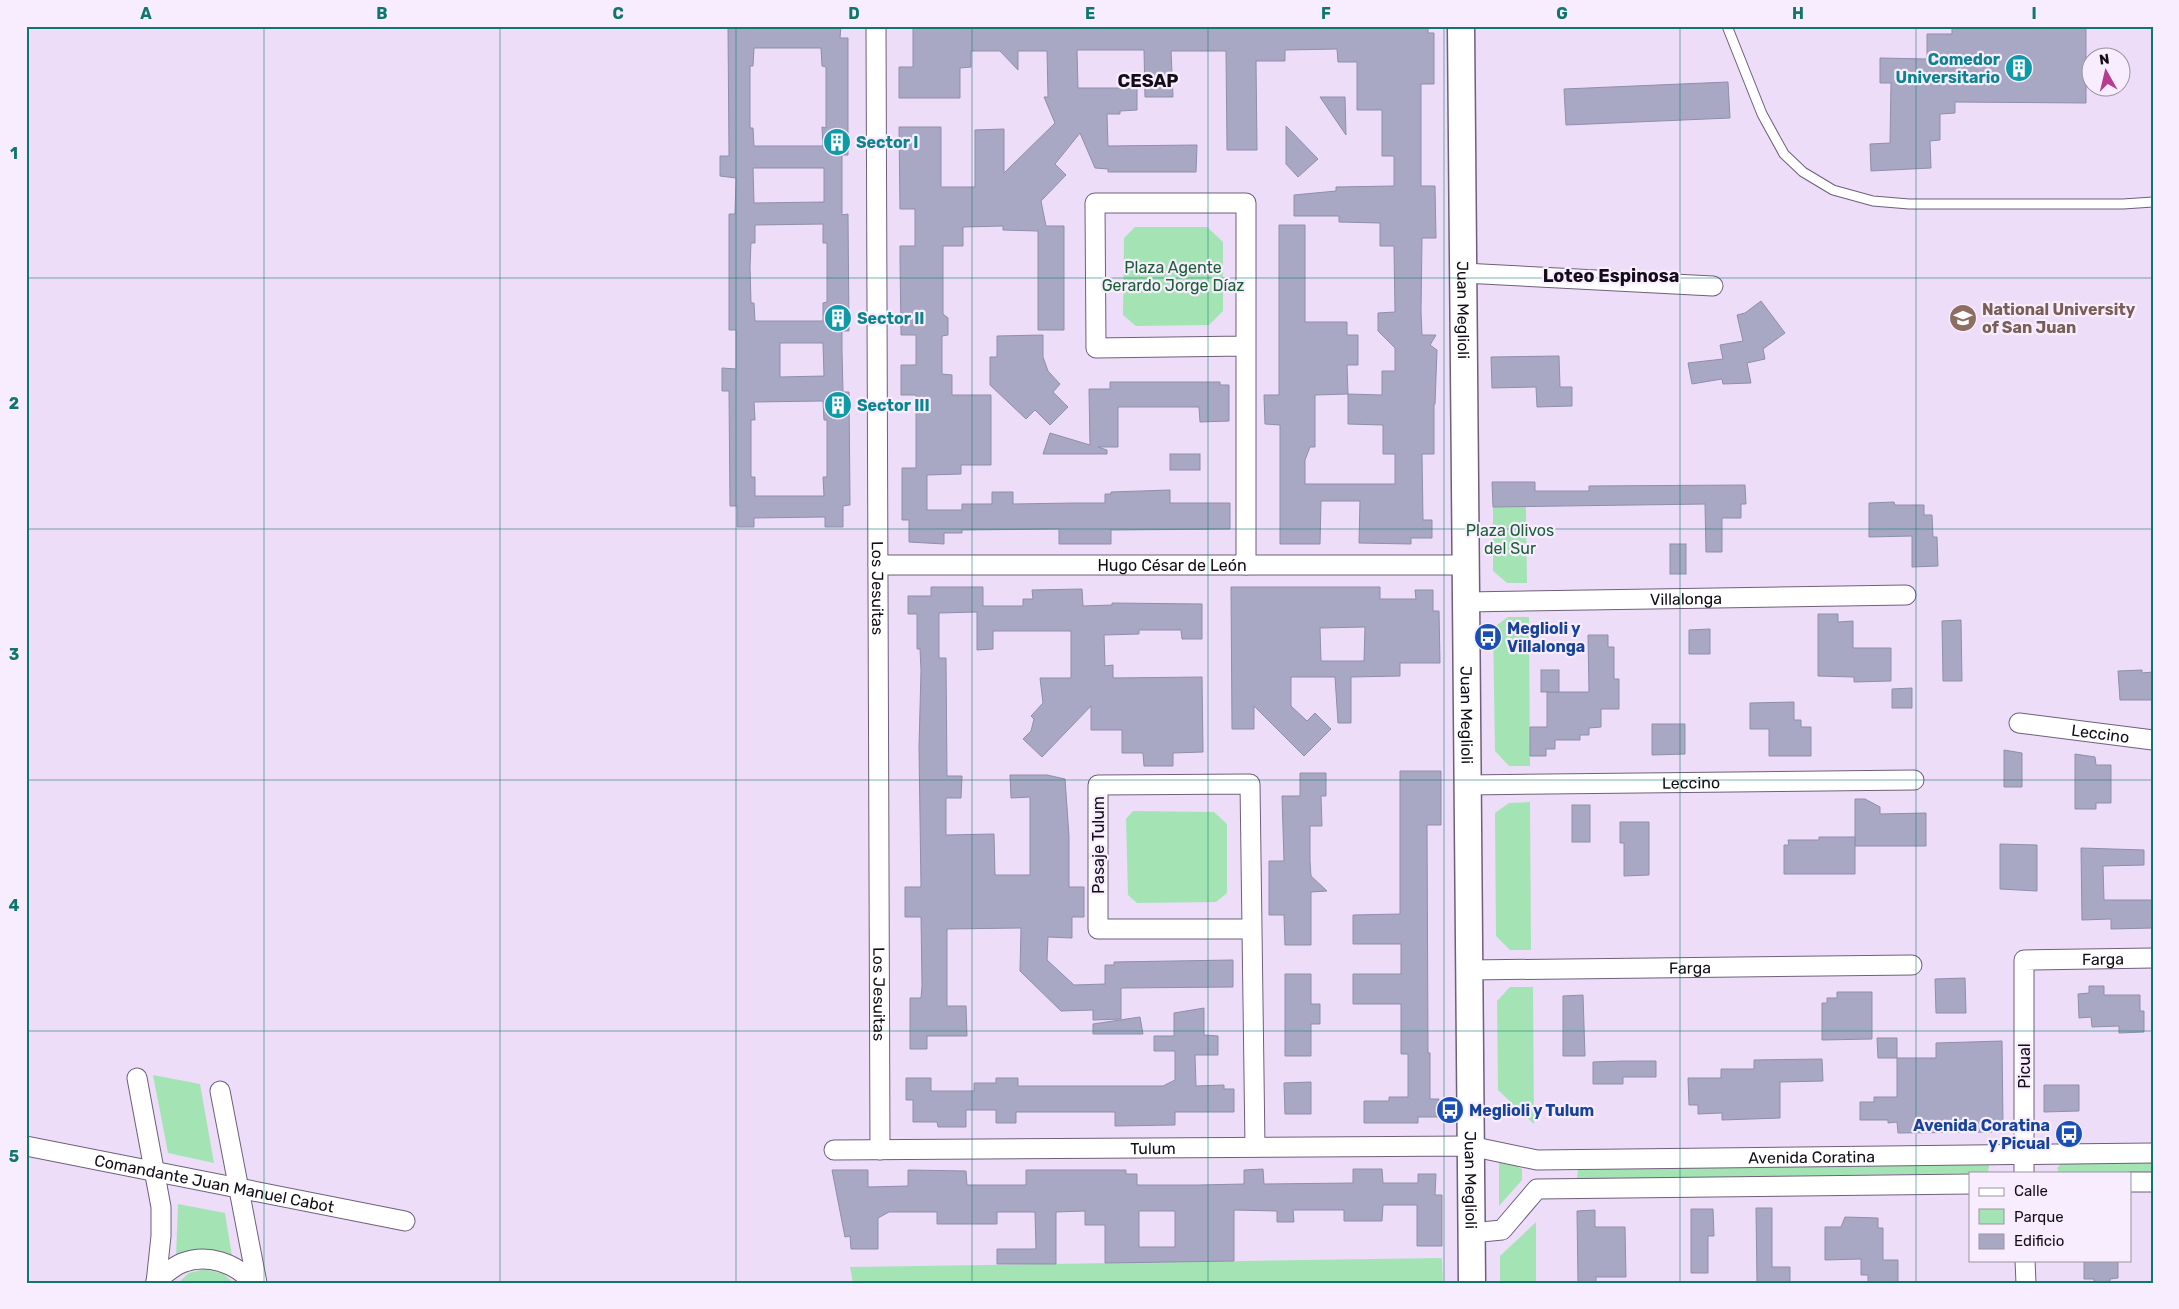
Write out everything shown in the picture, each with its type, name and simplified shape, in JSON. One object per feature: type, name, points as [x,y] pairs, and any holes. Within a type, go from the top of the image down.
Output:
[{"type":"main road","name":"Juan Meglioli","points":[[1461,26],[1472,1283]]},
{"type":"street","name":"Los Jesuitas","points":[[876,26],[880,1150]]},
{"type":"street","points":[[1246,346],[1096,348],[1095,203],[1246,203],[1246,346],[1246,565]]},
{"type":"street","points":[[1463,273],[1713,286]]},
{"type":"street","name":"Hugo César de León","points":[[878,566],[1466,565]]},
{"type":"street","name":"Villalonga","points":[[1466,602],[1906,595]]},
{"type":"street","name":"Leccino","points":[[2019,723],[2153,740]]},
{"type":"street","name":"Leccino","points":[[1467,784],[1914,780]]},
{"type":"street","name":"Pasaje Tulum","points":[[1251,929],[1098,929],[1098,785],[1250,784],[1255,1147]]},
{"type":"street","name":"Farga","points":[[2024,960],[2153,958]]},
{"type":"street","name":"Picual","points":[[2024,960],[2024,1164]]},
{"type":"street","name":"Farga","points":[[1469,970],[1912,965]]},
{"type":"street","points":[[136,1078],[161,1207],[161,1236],[156,1282]]},
{"type":"street","points":[[220,1091],[257,1283]]},
{"type":"street","name":"Comandante Juan Manuel Cabot","points":[[26,1146],[405,1221]]},
{"type":"street","name":"Tulum","points":[[834,1150],[1470,1146]]},
{"type":"street","name":"Avenida Coratina","points":[[1470,1146],[1537,1160],[2024,1164],[2153,1153]]},
{"type":"street","points":[[1471,1232],[1502,1230],[1537,1189],[1537,1160]]},
{"type":"street","points":[[2132,1182],[2153,1182]]},
{"type":"street","name":"Avenida Coratina","points":[[1537,1189],[1969,1184]]},
{"type":"street","points":[[156,1282],[182,1263],[196,1260],[212,1260],[237,1268],[245,1273],[253,1283]]},
{"type":"street","points":[[2025,1262],[2026,1283]]},
{"type":"lane","points":[[1727,26],[1762,114],[1784,154],[1803,172],[1833,190],[1873,201],[1908,204],[2123,204],[2153,202]]},
{"type":"green space","name":"Plaza Agente Gerardo Jorge Díaz","points":[[1135,227],[1207,227],[1223,242],[1223,311],[1209,325],[1136,326],[1123,315],[1124,238]]},
{"type":"green space","name":"Plaza Olivos del Sur","points":[[1493,507],[1526,507],[1527,583],[1507,583],[1493,571]]},
{"type":"green space","points":[[1508,617],[1529,617],[1530,766],[1509,766],[1495,751],[1493,628]]},
{"type":"green space","points":[[1530,802],[1531,950],[1510,950],[1496,936],[1495,813],[1509,803]]},
{"type":"green space","points":[[1133,811],[1214,812],[1227,824],[1227,893],[1216,902],[1137,903],[1128,895],[1126,819]]},
{"type":"green space","points":[[1510,987],[1533,987],[1534,1124],[1498,1090],[1497,1001]]},
{"type":"green space","points":[[153,1075],[200,1084],[214,1163],[168,1153]]},
{"type":"green space","points":[[1499,1157],[1522,1169],[1522,1180],[1499,1206]]},
{"type":"green space","points":[[2153,1162],[2153,1172],[2059,1172],[2057,1168],[2062,1163]]},
{"type":"green space","points":[[1989,1165],[1988,1172],[1969,1173],[1577,1179],[1578,1170]]},
{"type":"green space","points":[[178,1204],[225,1213],[232,1256],[176,1257]]},
{"type":"green space","points":[[1536,1222],[1536,1283],[1500,1283],[1500,1256]]},
{"type":"green space","points":[[1442,1258],[1443,1283],[853,1283],[850,1267]]},
{"type":"green space","points":[[205,1269],[224,1274],[233,1283],[178,1283],[189,1273]]},
{"type":"building","points":[[841,26],[840,38],[848,38],[848,155],[842,155],[842,215],[848,214],[849,331],[842,331],[842,352],[843,392],[849,392],[850,505],[843,506],[843,527],[825,527],[825,517],[754,518],[754,527],[737,527],[737,506],[730,506],[729,391],[722,391],[722,368],[736,369],[736,330],[729,330],[729,214],[735,214],[736,178],[720,176],[720,156],[729,156],[728,27]],"holes":[[[754,48],[821,48],[822,66],[826,67],[826,128],[822,127],[823,146],[754,146],[753,128],[750,128],[750,66],[753,66]],[[753,168],[824,168],[824,202],[754,203]],[[823,224],[823,243],[827,243],[827,302],[823,303],[823,321],[755,321],[754,303],[751,303],[750,267],[751,243],[755,243],[755,225]],[[780,343],[823,343],[824,376],[780,377]],[[823,401],[824,420],[827,420],[827,477],[823,477],[824,496],[755,496],[755,477],[751,477],[751,420],[755,420],[754,402]]]},
{"type":"building","points":[[913,26],[1428,26],[1428,33],[1434,33],[1434,84],[1421,84],[1421,186],[1435,186],[1436,238],[1422,238],[1421,312],[1422,335],[1436,335],[1430,345],[1437,350],[1434,454],[1422,454],[1423,520],[1432,520],[1432,538],[1411,538],[1411,544],[1359,543],[1360,501],[1321,501],[1320,544],[1280,544],[1280,425],[1265,424],[1264,395],[1279,395],[1279,225],[1305,225],[1305,322],[1347,322],[1347,335],[1358,335],[1358,365],[1347,365],[1348,394],[1382,395],[1382,371],[1395,371],[1395,348],[1378,331],[1378,313],[1395,312],[1394,246],[1380,246],[1380,223],[1339,222],[1339,216],[1294,216],[1294,195],[1336,191],[1336,187],[1394,186],[1394,156],[1382,156],[1382,110],[1357,110],[1357,62],[1338,62],[1337,49],[1285,50],[1285,61],[1256,61],[1257,150],[1227,150],[1226,51],[1171,51],[1173,97],[1145,97],[1144,50],[1077,50],[1078,88],[1137,88],[1137,110],[1120,111],[1120,114],[1107,114],[1108,146],[1197,145],[1196,172],[1108,172],[1108,169],[1095,168],[1080,133],[1055,164],[1066,175],[1041,201],[1046,226],[1064,226],[1064,330],[1038,330],[1038,231],[1003,230],[1003,226],[963,227],[963,246],[943,246],[943,314],[948,318],[948,335],[942,336],[942,374],[952,375],[952,395],[991,395],[991,465],[961,465],[961,474],[927,475],[927,510],[962,510],[962,504],[992,504],[992,492],[1013,492],[1013,504],[1105,503],[1105,494],[1111,494],[1111,492],[1170,490],[1170,503],[1230,503],[1230,529],[1111,530],[1111,544],[1059,544],[1059,529],[962,530],[962,533],[944,533],[944,544],[909,542],[909,520],[902,520],[902,468],[916,468],[916,395],[901,395],[901,365],[916,365],[916,335],[901,335],[900,246],[915,246],[915,209],[900,209],[899,127],[941,127],[941,187],[975,187],[975,130],[1004,129],[1004,173],[1055,123],[1044,97],[1048,97],[1047,51],[1018,51],[1018,70],[1000,51],[971,51],[971,67],[960,68],[960,98],[899,98],[899,67],[913,67]],"holes":[[[1348,394],[1348,424],[1383,425],[1383,454],[1395,454],[1395,484],[1305,484],[1305,460],[1310,447],[1315,447],[1315,395]]]},
{"type":"building","points":[[1952,26],[2086,26],[2086,48],[2082,48],[2082,98],[2086,98],[2086,103],[1955,102],[1955,113],[1940,114],[1940,140],[1930,141],[1931,168],[1871,171],[1870,144],[1890,143],[1891,83],[1880,83],[1880,58],[1927,59],[1927,34],[1952,34]]},
{"type":"building","points":[[1728,82],[1730,118],[1566,125],[1564,89]]},
{"type":"building","points":[[1320,97],[1345,97],[1346,135]]},
{"type":"building","points":[[1286,126],[1318,159],[1298,177],[1286,164]]},
{"type":"building","points":[[1761,301],[1785,333],[1763,349],[1765,359],[1747,363],[1751,383],[1723,384],[1722,379],[1692,384],[1688,363],[1723,359],[1720,345],[1743,341],[1737,315],[1745,313]]},
{"type":"building","points":[[1043,335],[1043,357],[1048,371],[1060,384],[1053,392],[1068,407],[1050,425],[1035,410],[1026,419],[990,385],[990,357],[997,357],[997,336]]},
{"type":"building","points":[[1559,356],[1560,387],[1572,387],[1572,406],[1537,407],[1536,387],[1492,388],[1491,357]]},
{"type":"building","points":[[1110,382],[1220,382],[1220,385],[1229,385],[1229,421],[1200,422],[1199,407],[1118,407],[1118,447],[1098,447],[1107,450],[1107,454],[1043,454],[1050,433],[1090,445],[1089,389],[1110,389]]},
{"type":"building","points":[[1170,454],[1200,454],[1200,470],[1170,470]]},
{"type":"building","points":[[1492,482],[1535,482],[1535,491],[1589,491],[1589,486],[1745,485],[1746,504],[1741,504],[1741,518],[1722,518],[1722,552],[1706,552],[1705,504],[1493,507]]},
{"type":"building","points":[[1894,502],[1895,505],[1924,505],[1924,515],[1932,515],[1933,537],[1937,537],[1938,566],[1912,567],[1912,536],[1869,537],[1869,503]]},
{"type":"building","points":[[1670,544],[1686,544],[1686,574],[1670,574]]},
{"type":"building","points":[[931,587],[983,587],[983,606],[1023,606],[1023,599],[1033,599],[1032,590],[1082,589],[1083,606],[1112,605],[1112,603],[1202,604],[1202,639],[1182,639],[1181,630],[1139,630],[1139,634],[1104,635],[1105,666],[1113,665],[1113,678],[1202,677],[1203,752],[1173,753],[1173,766],[1144,766],[1143,753],[1122,753],[1122,730],[1091,730],[1091,706],[1042,757],[1023,739],[1031,731],[1034,719],[1031,716],[1043,703],[1040,678],[1071,678],[1071,631],[993,631],[993,649],[977,650],[977,612],[939,613],[939,658],[946,658],[947,776],[962,776],[961,798],[946,798],[946,835],[994,834],[995,875],[1030,875],[1030,797],[1011,798],[1010,775],[1047,775],[1065,779],[1069,836],[1069,887],[1084,887],[1084,917],[1072,917],[1072,938],[1048,937],[1047,960],[1074,985],[1105,984],[1105,965],[1114,965],[1114,962],[1233,960],[1233,987],[1121,988],[1121,1019],[1093,1020],[1093,1010],[1061,1011],[1020,971],[1021,928],[947,929],[947,1006],[966,1006],[967,1036],[927,1036],[927,1049],[910,1049],[910,998],[921,998],[922,986],[921,917],[905,917],[905,887],[921,887],[919,748],[921,670],[920,649],[917,649],[917,614],[908,614],[908,596],[931,596]]},
{"type":"building","points":[[1231,587],[1380,587],[1380,599],[1416,599],[1415,590],[1433,590],[1433,611],[1439,611],[1440,663],[1400,663],[1400,676],[1351,677],[1351,723],[1338,723],[1335,677],[1291,677],[1291,706],[1307,721],[1315,713],[1331,729],[1304,756],[1254,706],[1254,729],[1232,729]],"holes":[[[1365,627],[1364,661],[1321,661],[1320,628]]]},
{"type":"building","points":[[1818,614],[1838,614],[1838,622],[1853,621],[1853,648],[1891,648],[1891,681],[1854,682],[1854,677],[1818,676]]},
{"type":"building","points":[[1961,620],[1962,681],[1943,681],[1942,621]]},
{"type":"building","points":[[1710,629],[1710,654],[1689,654],[1689,630]]},
{"type":"building","points":[[1588,635],[1608,635],[1608,647],[1614,647],[1614,679],[1619,679],[1619,709],[1601,709],[1601,727],[1589,728],[1589,735],[1580,735],[1580,740],[1555,740],[1555,749],[1546,749],[1546,756],[1530,756],[1530,727],[1547,727],[1547,692],[1589,692]]},
{"type":"building","points":[[1541,670],[1559,670],[1559,692],[1541,692]]},
{"type":"building","points":[[2142,670],[2142,673],[2153,672],[2153,700],[2120,700],[2118,671]]},
{"type":"building","points":[[1912,688],[1912,708],[1892,708],[1892,689]]},
{"type":"building","points":[[1794,702],[1794,720],[1801,720],[1801,727],[1811,727],[1811,756],[1769,756],[1769,729],[1750,729],[1750,703]]},
{"type":"building","points":[[1652,724],[1685,724],[1685,754],[1652,755]]},
{"type":"building","points":[[2004,750],[2022,753],[2022,787],[2004,787]]},
{"type":"building","points":[[2075,754],[2095,757],[2096,765],[2111,765],[2111,803],[2096,803],[2096,809],[2075,809]]},
{"type":"building","points":[[1400,771],[1441,771],[1441,825],[1427,825],[1428,1053],[1430,1053],[1430,1099],[1439,1099],[1439,1117],[1418,1117],[1418,1123],[1364,1123],[1364,1101],[1389,1101],[1389,1097],[1408,1097],[1408,1054],[1401,1054],[1401,1004],[1353,1004],[1353,974],[1401,974],[1401,944],[1353,944],[1353,915],[1400,914]]},
{"type":"building","points":[[1300,773],[1326,773],[1326,796],[1321,796],[1322,826],[1310,826],[1310,861],[1311,876],[1327,891],[1311,892],[1311,945],[1285,945],[1284,915],[1269,915],[1269,861],[1284,861],[1282,796],[1300,796]]},
{"type":"building","points":[[1855,799],[1865,799],[1880,807],[1880,814],[1926,813],[1926,846],[1855,846]]},
{"type":"building","points":[[1572,805],[1590,805],[1590,842],[1572,842]]},
{"type":"building","points":[[1620,822],[1649,822],[1649,875],[1624,876],[1624,843],[1620,843]]},
{"type":"building","points":[[1819,837],[1855,837],[1855,874],[1784,874],[1784,845],[1789,845],[1788,840],[1819,840]]},
{"type":"building","points":[[2000,844],[2037,845],[2037,891],[2000,889]]},
{"type":"building","points":[[2081,848],[2144,850],[2144,865],[2103,866],[2104,900],[2153,900],[2153,928],[2111,929],[2111,919],[2082,920]]},
{"type":"building","points":[[1285,974],[1311,974],[1311,1004],[1320,1004],[1320,1024],[1311,1024],[1311,1056],[1285,1056]]},
{"type":"building","points":[[1965,978],[1966,1013],[1936,1013],[1935,979]]},
{"type":"building","points":[[2089,986],[2104,986],[2104,995],[2140,995],[2140,1011],[2144,1011],[2144,1032],[2119,1033],[2119,1026],[2092,1027],[2091,1017],[2079,1018],[2078,994],[2089,993]]},
{"type":"building","points":[[1837,992],[1872,992],[1872,1039],[1822,1040],[1822,1003],[1827,1003],[1827,998],[1837,998]]},
{"type":"building","points":[[1583,995],[1585,1056],[1563,1056],[1563,996]]},
{"type":"building","points":[[1204,1008],[1204,1035],[1218,1036],[1218,1055],[1195,1055],[1196,1086],[1224,1085],[1224,1089],[1234,1089],[1234,1112],[1175,1112],[1175,1125],[1115,1126],[1115,1112],[1016,1112],[1016,1123],[996,1123],[996,1110],[966,1110],[966,1127],[938,1127],[937,1122],[913,1122],[913,1100],[906,1100],[906,1078],[931,1078],[931,1091],[974,1091],[974,1083],[996,1083],[996,1078],[1018,1078],[1018,1086],[1163,1086],[1175,1080],[1175,1051],[1154,1051],[1154,1036],[1174,1036],[1174,1013]]},
{"type":"building","points":[[1140,1017],[1143,1034],[1093,1034],[1093,1024]]},
{"type":"building","points":[[1877,1038],[1897,1038],[1897,1058],[1878,1058]]},
{"type":"building","points":[[2002,1041],[2003,1123],[1992,1132],[1898,1133],[1897,1122],[1888,1123],[1888,1120],[1860,1120],[1860,1102],[1874,1102],[1874,1097],[1897,1097],[1897,1058],[1936,1058],[1936,1043]]},
{"type":"building","points":[[1822,1059],[1823,1081],[1780,1082],[1780,1118],[1722,1120],[1722,1113],[1698,1114],[1698,1105],[1689,1105],[1688,1078],[1721,1078],[1721,1069],[1754,1069],[1754,1060]]},
{"type":"building","points":[[1656,1061],[1656,1077],[1623,1077],[1623,1084],[1593,1084],[1593,1062]]},
{"type":"building","points":[[1311,1082],[1311,1114],[1285,1114],[1284,1083]]},
{"type":"building","points":[[2044,1085],[2079,1085],[2079,1111],[2044,1112]]},
{"type":"building","points":[[1263,1169],[1264,1184],[1353,1183],[1353,1169],[1382,1169],[1383,1183],[1418,1183],[1418,1174],[1436,1174],[1435,1195],[1442,1195],[1442,1246],[1417,1246],[1417,1205],[1383,1205],[1382,1221],[1344,1221],[1344,1210],[1293,1210],[1294,1222],[1277,1222],[1277,1211],[1234,1210],[1234,1261],[1105,1263],[1105,1225],[1085,1225],[1085,1211],[1056,1212],[1056,1264],[997,1264],[997,1249],[1036,1249],[1035,1212],[997,1212],[997,1224],[937,1224],[937,1212],[889,1212],[878,1218],[878,1249],[851,1249],[850,1236],[845,1237],[832,1170],[868,1170],[868,1187],[908,1186],[908,1170],[966,1171],[967,1185],[1026,1185],[1026,1170],[1126,1170],[1126,1174],[1137,1174],[1137,1185],[1200,1185],[1244,1184],[1244,1170]],"holes":[[[1139,1211],[1175,1211],[1175,1247],[1139,1247]]]},
{"type":"building","points":[[1756,1208],[1772,1208],[1772,1267],[1790,1267],[1790,1283],[1757,1283]]},
{"type":"building","points":[[1691,1209],[1713,1209],[1714,1236],[1708,1236],[1708,1273],[1691,1273]]},
{"type":"building","points":[[1595,1210],[1595,1227],[1625,1227],[1626,1277],[1596,1277],[1596,1283],[1578,1283],[1577,1211]]},
{"type":"building","points":[[1845,1217],[1878,1218],[1878,1228],[1883,1228],[1883,1260],[1898,1260],[1898,1282],[1868,1282],[1868,1275],[1861,1275],[1861,1259],[1825,1260],[1825,1227],[1841,1227]]},
{"type":"building","points":[[2084,1262],[2118,1262],[2118,1278],[2110,1279],[2110,1283],[2094,1283],[2094,1279],[2084,1279]]},
{"type":"place","name":"Comedor Universitario","points":[[2019,68]]},
{"type":"place","name":"Sector I","points":[[837,142]]},
{"type":"place","name":"Sector II","points":[[838,318]]},
{"type":"place","name":"National University of San Juan","points":[[1963,318]]},
{"type":"place","name":"Sector III","points":[[838,405]]},
{"type":"place","name":"Meglioli y Villalonga","points":[[1488,637]]},
{"type":"place","name":"Meglioli y Tulum","points":[[1450,1110]]},
{"type":"place","name":"Avenida Coratina y Picual","points":[[2069,1134]]},
{"type":"district","name":"CESAP","points":[[1148,81]]},
{"type":"district","name":"Loteo Espinosa","points":[[1611,276]]}]
